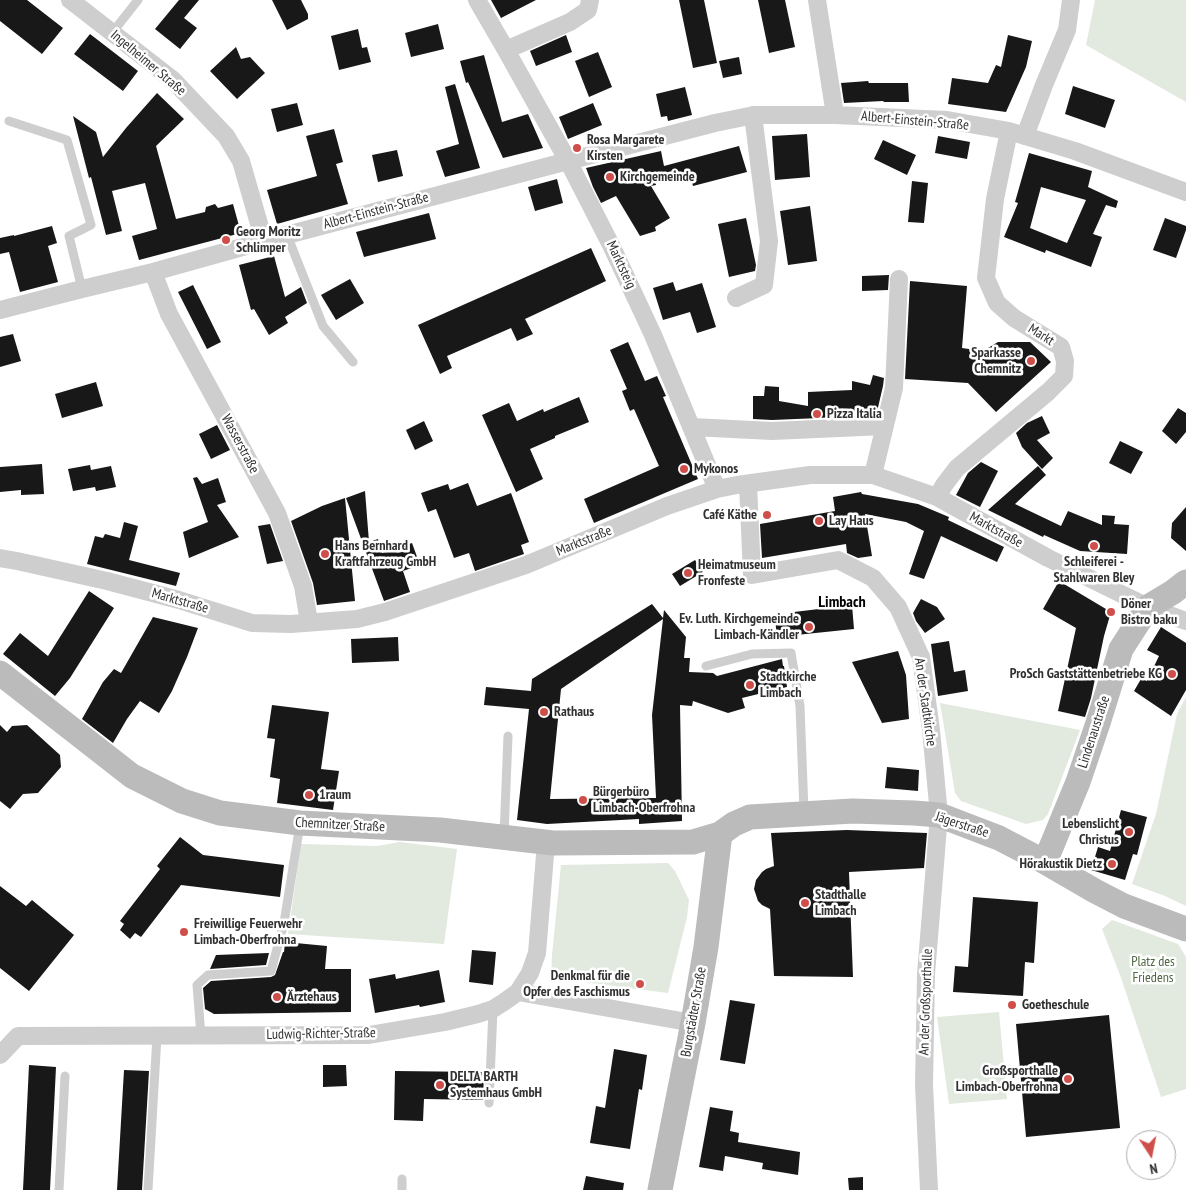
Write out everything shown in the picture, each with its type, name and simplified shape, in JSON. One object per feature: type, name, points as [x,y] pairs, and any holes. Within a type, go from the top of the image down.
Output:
[{"type":"main road","points":[[1148,607],[1186,582]]},
{"type":"main road","name":"Lindenaustraße","points":[[1045,862],[1083,768],[1121,649],[1148,607]]},
{"type":"main road","name":"Chemnitzer Straße","points":[[0,673],[132,776],[182,801],[220,813],[300,823],[440,830],[546,843],[693,842],[720,834]]},
{"type":"main road","name":"Jägerstraße","points":[[720,834],[734,824],[750,817],[853,811],[939,815],[999,838],[1124,906],[1186,929]]},
{"type":"main road","name":"Burgstädter Straße","points":[[660,1190],[706,946],[720,834]]},
{"type":"street","name":"Ingelheimer Straße","points":[[70,0],[172,78],[226,136],[241,161],[264,241]]},
{"type":"street","name":"Marktsteig","points":[[477,0],[568,161],[611,245],[653,334],[716,489]]},
{"type":"street","points":[[506,50],[570,22],[588,10],[590,0]]},
{"type":"street","points":[[817,0],[835,115]]},
{"type":"street","points":[[1017,134],[1044,85],[1067,30],[1072,0]]},
{"type":"street","points":[[736,298],[764,285],[768,241],[753,115]]},
{"type":"street","name":"Albert-Einstein-Straße","points":[[0,310],[153,272],[568,161],[753,115],[835,115],[947,120],[1017,134],[1075,151],[1186,192]]},
{"type":"street","name":"Markt","points":[[937,497],[957,468],[1048,392],[1064,376],[1065,360],[1061,347],[1014,318],[997,303],[986,278],[995,199],[1017,134]]},
{"type":"street","name":"Wasserstraße","points":[[153,272],[169,314],[277,513],[303,586],[309,622]]},
{"type":"street","points":[[873,475],[894,388],[899,279]]},
{"type":"street","points":[[692,427],[772,431],[884,426]]},
{"type":"street","name":"Marktstraße","points":[[0,558],[107,581],[252,622],[291,624],[356,619],[400,607],[526,565],[667,506],[716,489],[810,475],[873,475],[937,497],[1048,558],[1148,607],[1186,621]]},
{"type":"street","name":"An der Stadtkirche","points":[[748,484],[752,574],[838,560],[872,578],[898,607],[921,657],[931,730],[939,815]]},
{"type":"street","name":"An der Großsporthalle","points":[[928,1190],[924,1085],[926,974],[939,815]]},
{"type":"street","name":"Ludwig-Richter-Straße","points":[[0,1054],[18,1036],[369,1035],[445,1022],[492,1009],[518,992],[530,973],[537,953],[546,843]]},
{"type":"street","points":[[518,992],[693,1023]]},
{"type":"lane","points":[[112,33],[138,0]]},
{"type":"lane","points":[[9,121],[67,140],[91,225],[69,236],[82,289]]},
{"type":"lane","points":[[287,235],[323,326],[353,362]]},
{"type":"lane","points":[[706,666],[752,654],[791,653],[800,706],[804,814]]},
{"type":"lane","points":[[504,837],[508,736]]},
{"type":"lane","points":[[201,1036],[197,985],[208,975],[271,971],[284,923],[300,823]]},
{"type":"lane","points":[[489,1102],[492,1009]]},
{"type":"lane","points":[[148,1190],[157,1036]]},
{"type":"lane","points":[[58,1190],[65,1076]]},
{"type":"lane","points":[[402,1179],[402,1190]]},
{"type":"green space","points":[[1095,0],[1186,0],[1186,102],[1086,45]]},
{"type":"green space","points":[[1186,697],[1186,906],[1132,884],[1156,814],[1177,714]]},
{"type":"green space","points":[[940,703],[1080,730],[1048,814],[1043,820],[1026,824],[961,801],[955,793]]},
{"type":"green space","points":[[400,842],[457,849],[444,944],[288,934],[301,844],[377,846]]},
{"type":"green space","points":[[668,863],[675,871],[689,900],[687,917],[668,993],[551,978],[561,865]]},
{"type":"green space","name":"Platz des Friedens","points":[[1112,920],[1178,944],[1186,957],[1186,1089],[1161,1097],[1120,975],[1102,929]]},
{"type":"green space","points":[[999,1012],[1007,1099],[949,1104],[937,1017]]},
{"type":"building","points":[[0,0],[27,0],[63,28],[42,54],[0,21]]},
{"type":"building","points":[[179,0],[199,0],[184,18],[197,28],[180,49],[155,29]]},
{"type":"building","points":[[272,0],[301,0],[308,14],[308,19],[287,30]]},
{"type":"building","points":[[491,0],[536,0],[501,18]]},
{"type":"building","points":[[679,0],[704,0],[717,63],[693,68]]},
{"type":"building","points":[[758,0],[785,0],[795,47],[769,53]]},
{"type":"building","points":[[438,24],[444,49],[411,57],[405,33]]},
{"type":"building","points":[[358,29],[362,48],[367,47],[371,62],[339,70],[331,36]]},
{"type":"building","points":[[90,34],[138,71],[123,91],[74,54]]},
{"type":"building","points":[[566,35],[572,52],[536,66],[530,51]]},
{"type":"building","points":[[1008,35],[1032,41],[1026,67],[1006,112],[948,104],[952,78],[988,83],[996,65],[1001,67]]},
{"type":"building","points":[[236,47],[241,59],[250,57],[265,73],[237,99],[210,71]]},
{"type":"building","points":[[598,52],[612,87],[589,97],[575,61]]},
{"type":"building","points":[[484,55],[502,122],[528,114],[543,148],[503,158],[468,82],[466,83],[460,61]]},
{"type":"building","points":[[739,57],[742,74],[723,78],[719,61]]},
{"type":"building","points":[[868,81],[869,83],[908,83],[909,102],[844,103],[841,83]]},
{"type":"building","points":[[455,84],[480,168],[445,177],[436,151],[459,144],[445,87]]},
{"type":"building","points":[[1073,86],[1115,100],[1105,128],[1065,114]]},
{"type":"building","points":[[685,87],[692,115],[668,121],[667,116],[661,117],[656,94]]},
{"type":"building","points":[[157,93],[184,119],[156,146],[176,219],[205,212],[206,207],[215,204],[218,208],[233,204],[241,233],[139,260],[132,236],[157,229],[145,183],[112,191],[122,231],[106,235],[73,116],[96,132],[103,157]]},
{"type":"building","points":[[297,103],[303,125],[277,132],[271,109]]},
{"type":"building","points":[[593,103],[602,125],[568,139],[559,117]]},
{"type":"building","points":[[334,129],[343,162],[336,164],[348,204],[277,224],[267,190],[317,176],[306,136]]},
{"type":"building","points":[[807,134],[810,177],[775,180],[772,136]]},
{"type":"building","points":[[938,136],[970,142],[967,159],[935,153]]},
{"type":"building","points":[[883,140],[916,155],[907,175],[874,159]]},
{"type":"building","points":[[739,146],[747,172],[693,186],[689,172],[655,180],[656,185],[651,186],[670,218],[655,227],[656,231],[640,236],[616,196],[601,203],[586,168],[661,151],[664,166]]},
{"type":"building","points":[[397,150],[403,176],[378,182],[372,155]]},
{"type":"building","points":[[1029,153],[1092,171],[1088,187],[1118,201],[1116,208],[1106,205],[1093,234],[1102,237],[1091,267],[1046,250],[1045,253],[1004,237],[1018,203],[1015,202]],"holes":[[[1041,187],[1086,200],[1067,243],[1030,228]]]},
{"type":"building","points":[[557,179],[563,203],[535,211],[528,187]]},
{"type":"building","points":[[912,181],[928,183],[924,223],[908,222]]},
{"type":"building","points":[[810,206],[817,261],[788,265],[780,211]]},
{"type":"building","points":[[429,213],[436,239],[364,257],[356,232]]},
{"type":"building","points":[[746,218],[756,265],[755,271],[729,277],[718,224]]},
{"type":"building","points":[[1165,218],[1186,226],[1176,258],[1153,250]]},
{"type":"building","points":[[52,226],[57,243],[48,246],[58,282],[20,292],[9,252],[0,254],[0,238]]},
{"type":"building","points":[[591,248],[606,281],[525,319],[533,334],[517,341],[511,328],[447,356],[452,368],[440,374],[418,325]]},
{"type":"building","points":[[274,256],[285,297],[301,287],[307,303],[285,317],[288,323],[269,335],[254,309],[251,310],[239,265]]},
{"type":"building","points":[[889,275],[888,290],[862,291],[862,276]]},
{"type":"building","points":[[350,279],[364,303],[336,320],[321,295]]},
{"type":"building","points":[[910,281],[967,286],[962,348],[983,351],[998,342],[1030,342],[1051,362],[996,412],[968,383],[905,379]]},
{"type":"building","points":[[673,282],[676,291],[702,283],[716,327],[697,333],[690,312],[663,320],[653,288]]},
{"type":"building","points":[[193,285],[221,342],[207,349],[178,292]]},
{"type":"building","points":[[13,334],[21,361],[0,367],[0,337]]},
{"type":"building","points":[[628,342],[645,381],[657,376],[666,396],[663,397],[698,479],[594,523],[584,499],[659,466],[634,409],[630,411],[622,391],[627,389],[610,350]]},
{"type":"building","points":[[873,375],[884,378],[876,416],[854,415],[772,420],[753,419],[753,396],[764,396],[765,386],[779,387],[779,401],[808,406],[808,392],[852,390],[852,381],[870,385]]},
{"type":"building","points":[[96,382],[103,406],[62,418],[55,394]]},
{"type":"building","points":[[579,397],[589,422],[530,449],[543,479],[516,492],[482,415],[509,403],[517,421],[543,409],[544,412]]},
{"type":"building","points":[[1178,408],[1186,413],[1186,432],[1176,444],[1162,431]]},
{"type":"building","points":[[1042,416],[1050,433],[1037,440],[1053,458],[1042,469],[1022,447],[1016,433],[1027,423]]},
{"type":"building","points":[[424,421],[433,441],[415,450],[406,430]]},
{"type":"building","points":[[217,425],[230,450],[211,459],[199,434]]},
{"type":"building","points":[[1120,441],[1143,452],[1131,474],[1109,463]]},
{"type":"building","points":[[981,462],[998,471],[980,507],[956,495],[968,473]]},
{"type":"building","points":[[42,464],[44,494],[21,495],[21,490],[0,492],[0,467]]},
{"type":"building","points":[[90,465],[91,470],[111,466],[116,487],[96,491],[95,487],[73,491],[68,469]]},
{"type":"building","points":[[1038,466],[1046,475],[1015,504],[1061,526],[1068,511],[1102,525],[1102,515],[1115,516],[1114,524],[1129,525],[1127,554],[1080,551],[1044,535],[1043,537],[988,510]]},
{"type":"building","points":[[197,477],[202,484],[218,478],[226,502],[217,505],[239,537],[189,558],[183,532],[208,522],[193,478]]},
{"type":"building","points":[[468,483],[477,506],[511,493],[529,542],[521,545],[524,554],[475,571],[469,553],[454,558],[436,509],[428,512],[421,493],[448,484],[450,490]]},
{"type":"building","points":[[365,491],[369,542],[378,539],[382,553],[412,543],[420,565],[403,571],[410,592],[384,601],[346,498]]},
{"type":"building","points":[[861,492],[862,494],[918,504],[949,517],[948,520],[1004,547],[997,562],[941,536],[924,579],[909,574],[924,531],[906,522],[865,514],[872,556],[858,558],[847,553],[846,544],[762,558],[760,524],[835,511],[833,497]]},
{"type":"building","name":"Hans Bernhard Kraftfahrzeug GmbH","points":[[345,498],[355,601],[317,605],[313,583],[291,521],[322,506]]},
{"type":"building","points":[[1186,507],[1186,551],[1171,538],[1172,523]]},
{"type":"building","points":[[124,522],[138,526],[129,560],[180,573],[176,586],[87,564],[95,536],[103,538],[105,534],[120,538]]},
{"type":"building","points":[[270,524],[283,561],[267,564],[258,526]]},
{"type":"building","name":"Heimatmuseum Fronfeste","points":[[695,560],[703,572],[680,586],[672,574]]},
{"type":"building","points":[[1059,581],[1111,612],[1085,717],[1058,711],[1076,628],[1043,609]]},
{"type":"building","points":[[89,591],[114,608],[70,678],[55,696],[3,654],[20,633],[48,656]]},
{"type":"building","points":[[921,599],[937,607],[945,619],[925,633],[916,621],[913,613]]},
{"type":"building","name":"Rathaus","points":[[652,604],[663,618],[664,610],[686,637],[684,658],[690,658],[689,672],[713,673],[717,676],[782,659],[787,687],[742,698],[745,708],[728,713],[693,701],[692,706],[680,705],[682,821],[639,824],[639,819],[547,824],[517,820],[529,709],[484,705],[486,687],[531,691],[532,679]],"holes":[[[663,619],[652,715],[656,798],[550,799],[561,689]]]},
{"type":"building","name":"Ev. Luth. Kirchgemeinde Limbach-Kändler","points":[[852,605],[854,629],[777,637],[775,619],[794,617],[794,612]]},
{"type":"building","points":[[153,617],[198,628],[172,691],[159,713],[140,701],[113,743],[82,719],[103,682],[114,669],[121,673]]},
{"type":"building","name":"ProSch Gaststättenbetriebe KG","points":[[1161,627],[1186,643],[1186,690],[1171,716],[1134,691],[1141,679],[1147,681],[1159,656],[1147,650]]},
{"type":"building","points":[[398,637],[399,661],[352,663],[351,639]]},
{"type":"building","points":[[949,641],[954,672],[965,670],[968,691],[938,696],[931,644]]},
{"type":"building","points":[[898,651],[906,675],[909,719],[882,723],[852,662]]},
{"type":"building","points":[[272,705],[329,712],[321,769],[339,771],[333,810],[277,803],[280,779],[270,777],[275,739],[267,738]]},
{"type":"building","points":[[0,725],[7,732],[12,726],[27,725],[60,755],[61,767],[38,793],[23,794],[10,809],[0,801]]},
{"type":"building","points":[[887,767],[919,770],[918,791],[885,788]]},
{"type":"building","points":[[1121,810],[1147,817],[1137,855],[1133,854],[1125,880],[1091,870],[1098,847],[1110,851]]},
{"type":"building","name":"Stadthalle Limbach","points":[[847,830],[927,833],[924,868],[849,872],[853,977],[774,976],[770,909],[758,901],[754,889],[756,880],[762,872],[774,866],[771,833]]},
{"type":"building","points":[[180,837],[203,855],[284,865],[280,897],[181,885],[141,937],[135,933],[130,939],[120,930],[124,924],[120,921],[160,869],[157,866]]},
{"type":"building","points":[[0,886],[26,906],[32,900],[74,935],[29,991],[0,968]]},
{"type":"building","name":"Goetheschule","points":[[973,897],[1038,902],[1034,963],[1025,962],[1023,996],[953,992],[955,966],[968,967]]},
{"type":"building","name":"Ärztehaus","points":[[285,942],[327,946],[325,969],[351,969],[351,1012],[214,1014],[205,1009],[203,988],[211,981],[271,977],[275,975],[284,952]]},
{"type":"building","points":[[472,950],[496,952],[493,985],[469,982]]},
{"type":"building","points":[[269,953],[266,965],[210,969],[216,955]]},
{"type":"building","points":[[439,970],[445,1002],[375,1013],[369,979],[395,974],[396,979]]},
{"type":"building","points":[[730,1000],[755,1004],[745,1064],[720,1060]]},
{"type":"building","name":"Großsporthalle Limbach-Oberfrohna","points":[[1109,1015],[1120,1128],[1026,1137],[1016,1024]]},
{"type":"building","points":[[614,1049],[647,1055],[642,1090],[639,1089],[630,1149],[590,1143],[596,1106],[605,1108]]},
{"type":"building","points":[[29,1065],[56,1067],[50,1190],[23,1190]]},
{"type":"building","points":[[323,1065],[346,1065],[347,1086],[323,1087]]},
{"type":"building","points":[[124,1070],[149,1071],[142,1190],[117,1190]]},
{"type":"building","name":"DELTA BARTH Systemhaus GmbH","points":[[395,1071],[484,1072],[483,1100],[424,1099],[423,1121],[394,1120]]},
{"type":"building","points":[[710,1107],[733,1111],[730,1131],[739,1133],[738,1142],[800,1152],[798,1175],[762,1169],[763,1163],[725,1156],[723,1171],[699,1167]]},
{"type":"building","points":[[586,1176],[624,1183],[623,1190],[583,1190]]},
{"type":"building","points":[[863,1177],[863,1190],[849,1190],[848,1178]]},
{"type":"place","name":"Rosa Margarete Kirsten","points":[[577,148]]},
{"type":"place","name":"Kirchgemeinde","points":[[610,177]]},
{"type":"place","name":"Georg Moritz Schlimper","points":[[226,240]]},
{"type":"place","name":"Sparkasse Chemnitz","points":[[1031,361]]},
{"type":"place","name":"Pizza Italia","points":[[817,414]]},
{"type":"place","name":"Mykonos","points":[[684,469]]},
{"type":"place","name":"Café Käthe","points":[[767,515]]},
{"type":"place","name":"Lay Haus","points":[[819,521]]},
{"type":"place","name":"Schleiferei - Stahlwaren Bley","points":[[1094,546]]},
{"type":"place","name":"Hans Bernhard Kraftfahrzeug GmbH","points":[[325,554]]},
{"type":"place","name":"Heimatmuseum Fronfeste","points":[[688,573]]},
{"type":"place","name":"Döner Bistro baku","points":[[1111,612]]},
{"type":"place","name":"Ev. Luth. Kirchgemeinde Limbach-Kändler","points":[[809,627]]},
{"type":"place","name":"ProSch Gaststättenbetriebe KG","points":[[1172,674]]},
{"type":"place","name":"Stadtkirche Limbach","points":[[750,685]]},
{"type":"place","name":"Rathaus","points":[[544,712]]},
{"type":"place","name":"1raum","points":[[309,795]]},
{"type":"place","name":"Bürgerbüro Limbach-Oberfrohna","points":[[583,800]]},
{"type":"place","name":"Lebenslicht Christus","points":[[1129,832]]},
{"type":"place","name":"Hörakustik Dietz","points":[[1112,864]]},
{"type":"place","name":"Stadthalle Limbach","points":[[805,903]]},
{"type":"place","name":"Freiwillige Feuerwehr Limbach-Oberfrohna","points":[[184,932]]},
{"type":"place","name":"Denkmal für die Opfer des Faschismus","points":[[640,984]]},
{"type":"place","name":"Ärztehaus","points":[[277,997]]},
{"type":"place","name":"Goetheschule","points":[[1012,1005]]},
{"type":"place","name":"Großsporthalle Limbach-Oberfrohna","points":[[1068,1079]]},
{"type":"place","name":"DELTA BARTH Systemhaus GmbH","points":[[440,1085]]},
{"type":"district","name":"Limbach","points":[[842,602]]}]
